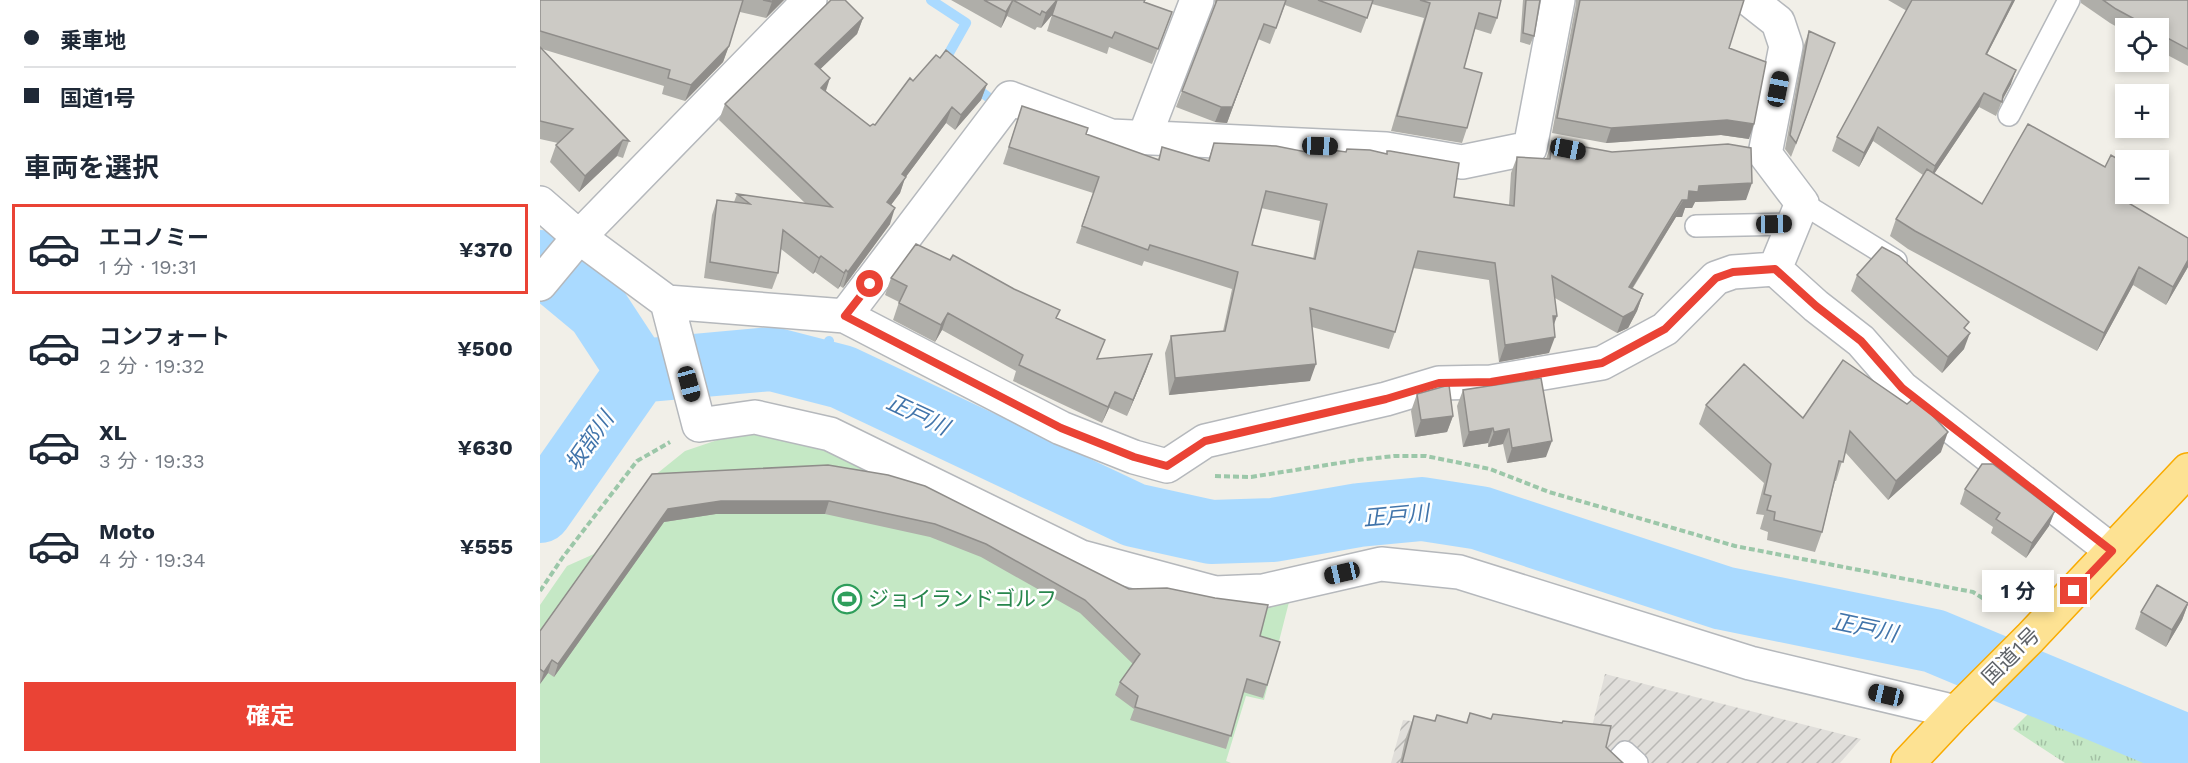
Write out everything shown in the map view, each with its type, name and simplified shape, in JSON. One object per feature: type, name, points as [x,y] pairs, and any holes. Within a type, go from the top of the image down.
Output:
[{"type":"highway","name":"国道1号","points":[[1908,763],[2030,638],[2188,470]]},
{"type":"street","points":[[540,284],[576,242],[810,0]]},
{"type":"street","points":[[1144,138],[1197,0]]},
{"type":"street","points":[[845,316],[1010,98],[1111,136],[1386,149],[1462,162],[1542,144],[1558,0]]},
{"type":"street","points":[[1750,0],[1778,22],[1786,46],[1754,153],[1798,214],[1775,269]]},
{"type":"street","points":[[540,203],[576,242],[667,302],[845,316],[1061,428],[1134,457],[1167,466],[1205,441],[1386,399],[1439,383],[1491,382],[1602,363],[1665,329],[1716,278],[1733,272],[1775,269],[1816,306],[1861,341],[1902,388],[2112,551]]},
{"type":"street","points":[[667,302],[699,425],[755,417],[830,434],[1081,557],[1215,593],[1263,591],[1381,564],[1459,572],[1750,663],[1962,706]]},
{"type":"lane","points":[[2009,115],[2069,0]]},
{"type":"lane","points":[[1696,226],[1798,214],[1896,261]]},
{"type":"lane","points":[[1615,763],[1625,752],[1637,763]]},
{"type":"path","points":[[540,591],[563,557],[637,461],[699,425]]},
{"type":"path","points":[[1167,466],[1218,477],[1251,477],[1394,456],[1426,456],[1458,461],[1490,469],[1549,492],[1735,546],[1973,592],[1995,606]]},
{"type":"shaded area","points":[[1605,674],[1861,739],[1840,763],[1391,763],[1403,720],[1588,743]]},
{"type":"green space","name":"ジョイランドゴルフ","points":[[741,432],[813,443],[1119,596],[1289,602],[1264,700],[1246,696],[1226,761],[1231,763],[540,763],[540,605],[567,566],[594,554],[654,476],[685,451]]},
{"type":"green space","points":[[2029,713],[2168,763],[2065,763],[2013,729]]},
{"type":"building","points":[[540,0],[743,0],[729,46],[691,85],[668,78],[670,70],[540,31]]},
{"type":"building","points":[[831,0],[845,0],[863,18],[815,64],[830,78],[821,88],[870,126],[875,125],[910,78],[913,81],[936,55],[940,58],[946,50],[987,84],[961,115],[952,107],[902,174],[906,177],[887,202],[895,208],[848,272],[846,270],[844,273],[821,256],[819,258],[783,230],[778,273],[710,262],[717,200],[750,204],[737,194],[832,207],[725,104]]},
{"type":"building","points":[[984,0],[1013,0],[1006,12]]},
{"type":"building","points":[[1013,0],[1057,0],[1046,13],[1042,11],[1040,15]]},
{"type":"building","points":[[1057,0],[1145,0],[1144,2],[1172,12],[1158,49],[1115,32],[1112,38],[1052,15]]},
{"type":"building","points":[[1217,0],[1286,0],[1276,28],[1264,24],[1232,107],[1221,107],[1182,91]]},
{"type":"building","points":[[1318,0],[1373,0],[1367,18]]},
{"type":"building","points":[[1420,0],[1501,0],[1497,18],[1479,13],[1464,68],[1482,73],[1467,128],[1397,116],[1430,3]]},
{"type":"building","points":[[1526,0],[1540,0],[1534,36],[1523,33]]},
{"type":"building","points":[[1580,0],[1744,0],[1729,48],[1766,62],[1754,124],[1727,120],[1611,128],[1557,118]]},
{"type":"building","points":[[1912,0],[2013,0],[1986,54],[2016,70],[2003,95],[2002,102],[1984,93],[1935,166],[1878,127],[1864,153],[1837,137]]},
{"type":"building","points":[[2103,0],[2188,0],[2188,49],[2169,39],[2169,18],[2133,18]]},
{"type":"building","points":[[1809,31],[1835,43],[1796,143],[1790,135]]},
{"type":"building","points":[[540,47],[629,141],[623,140],[585,176],[556,145],[573,129],[540,121]]},
{"type":"building","points":[[1022,106],[1088,128],[1086,134],[1159,160],[1162,147],[1209,161],[1214,143],[1276,146],[1316,154],[1318,148],[1346,152],[1347,149],[1370,150],[1387,154],[1387,151],[1390,151],[1459,163],[1454,197],[1514,206],[1517,157],[1550,159],[1552,141],[1612,152],[1728,144],[1751,148],[1752,183],[1699,186],[1698,192],[1689,191],[1688,200],[1682,200],[1629,287],[1643,294],[1634,311],[1623,317],[1552,276],[1557,316],[1553,316],[1555,337],[1505,345],[1495,263],[1418,251],[1395,332],[1310,308],[1316,364],[1175,378],[1171,336],[1225,331],[1238,272],[1150,245],[1148,250],[1082,226],[1099,177],[1009,147]],"holes":[[[1266,191],[1327,204],[1315,259],[1252,245]]]},
{"type":"building","points":[[2028,124],[2105,167],[2111,155],[2115,157],[2115,204],[2130,204],[2188,238],[2188,260],[2173,287],[2139,267],[2104,333],[1896,219],[1927,169],[1982,204]]},
{"type":"building","points":[[916,244],[950,260],[953,255],[1014,289],[1060,310],[1056,318],[1105,340],[1097,359],[1152,354],[1133,400],[1115,392],[1108,407],[1019,365],[1023,355],[948,313],[941,325],[899,303],[907,286],[891,278]]},
{"type":"building","points":[[1882,247],[1899,256],[1969,322],[1964,328],[1970,333],[1948,357],[1857,275]]},
{"type":"building","points":[[1843,360],[1907,404],[1915,397],[1948,432],[1896,481],[1850,431],[1843,462],[1839,461],[1822,532],[1774,520],[1775,512],[1767,510],[1771,496],[1764,494],[1771,464],[1706,405],[1744,364],[1803,418]]},
{"type":"building","points":[[1541,378],[1552,441],[1512,448],[1509,429],[1494,432],[1493,428],[1469,432],[1463,390]]},
{"type":"building","points":[[1449,385],[1453,416],[1421,420],[1417,394]]},
{"type":"building","points":[[1982,464],[1993,464],[2055,511],[2032,543],[1996,519],[2000,513],[1965,489]]},
{"type":"building","points":[[828,465],[888,475],[925,486],[1129,589],[1167,588],[1215,598],[1268,605],[1260,636],[1280,642],[1267,685],[1247,679],[1231,736],[1135,707],[1138,696],[1120,682],[1140,654],[1085,600],[986,544],[935,524],[829,501],[721,501],[668,509],[558,664],[552,660],[544,672],[540,669],[540,631],[652,474]]},
{"type":"building","points":[[2157,585],[2188,603],[2172,630],[2141,612]]},
{"type":"building","points":[[1470,713],[1491,719],[1493,714],[1562,723],[1563,721],[1611,726],[1606,747],[1623,763],[1402,763],[1414,716],[1435,721],[1437,715],[1467,723]]},
{"type":"waterway","points":[[931,0],[966,23],[944,62],[946,64]]},
{"type":"waterway","points":[[972,85],[988,97]]},
{"type":"waterway","points":[[540,262],[598,310],[638,371]]},
{"type":"waterway","points":[[818,371],[829,341]]},
{"type":"waterway","name":"正戸川","points":[[638,371],[772,359],[842,377],[1134,515],[1211,532],[1273,530],[1359,515],[1422,509],[1480,518],[1723,598],[1934,641],[2188,747]]},
{"type":"waterway","name":"坂部川","points":[[540,511],[638,371]]},
{"type":"place","name":"ジョイランドゴルフ","points":[[847,599]]},
{"type":"route","points":[[870,284],[845,316],[1061,428],[1134,457],[1167,466],[1205,441],[1386,399],[1439,383],[1491,382],[1602,363],[1665,329],[1716,278],[1733,272],[1775,269],[1816,306],[1861,341],[1902,388],[2112,551],[2074,591]]}]
